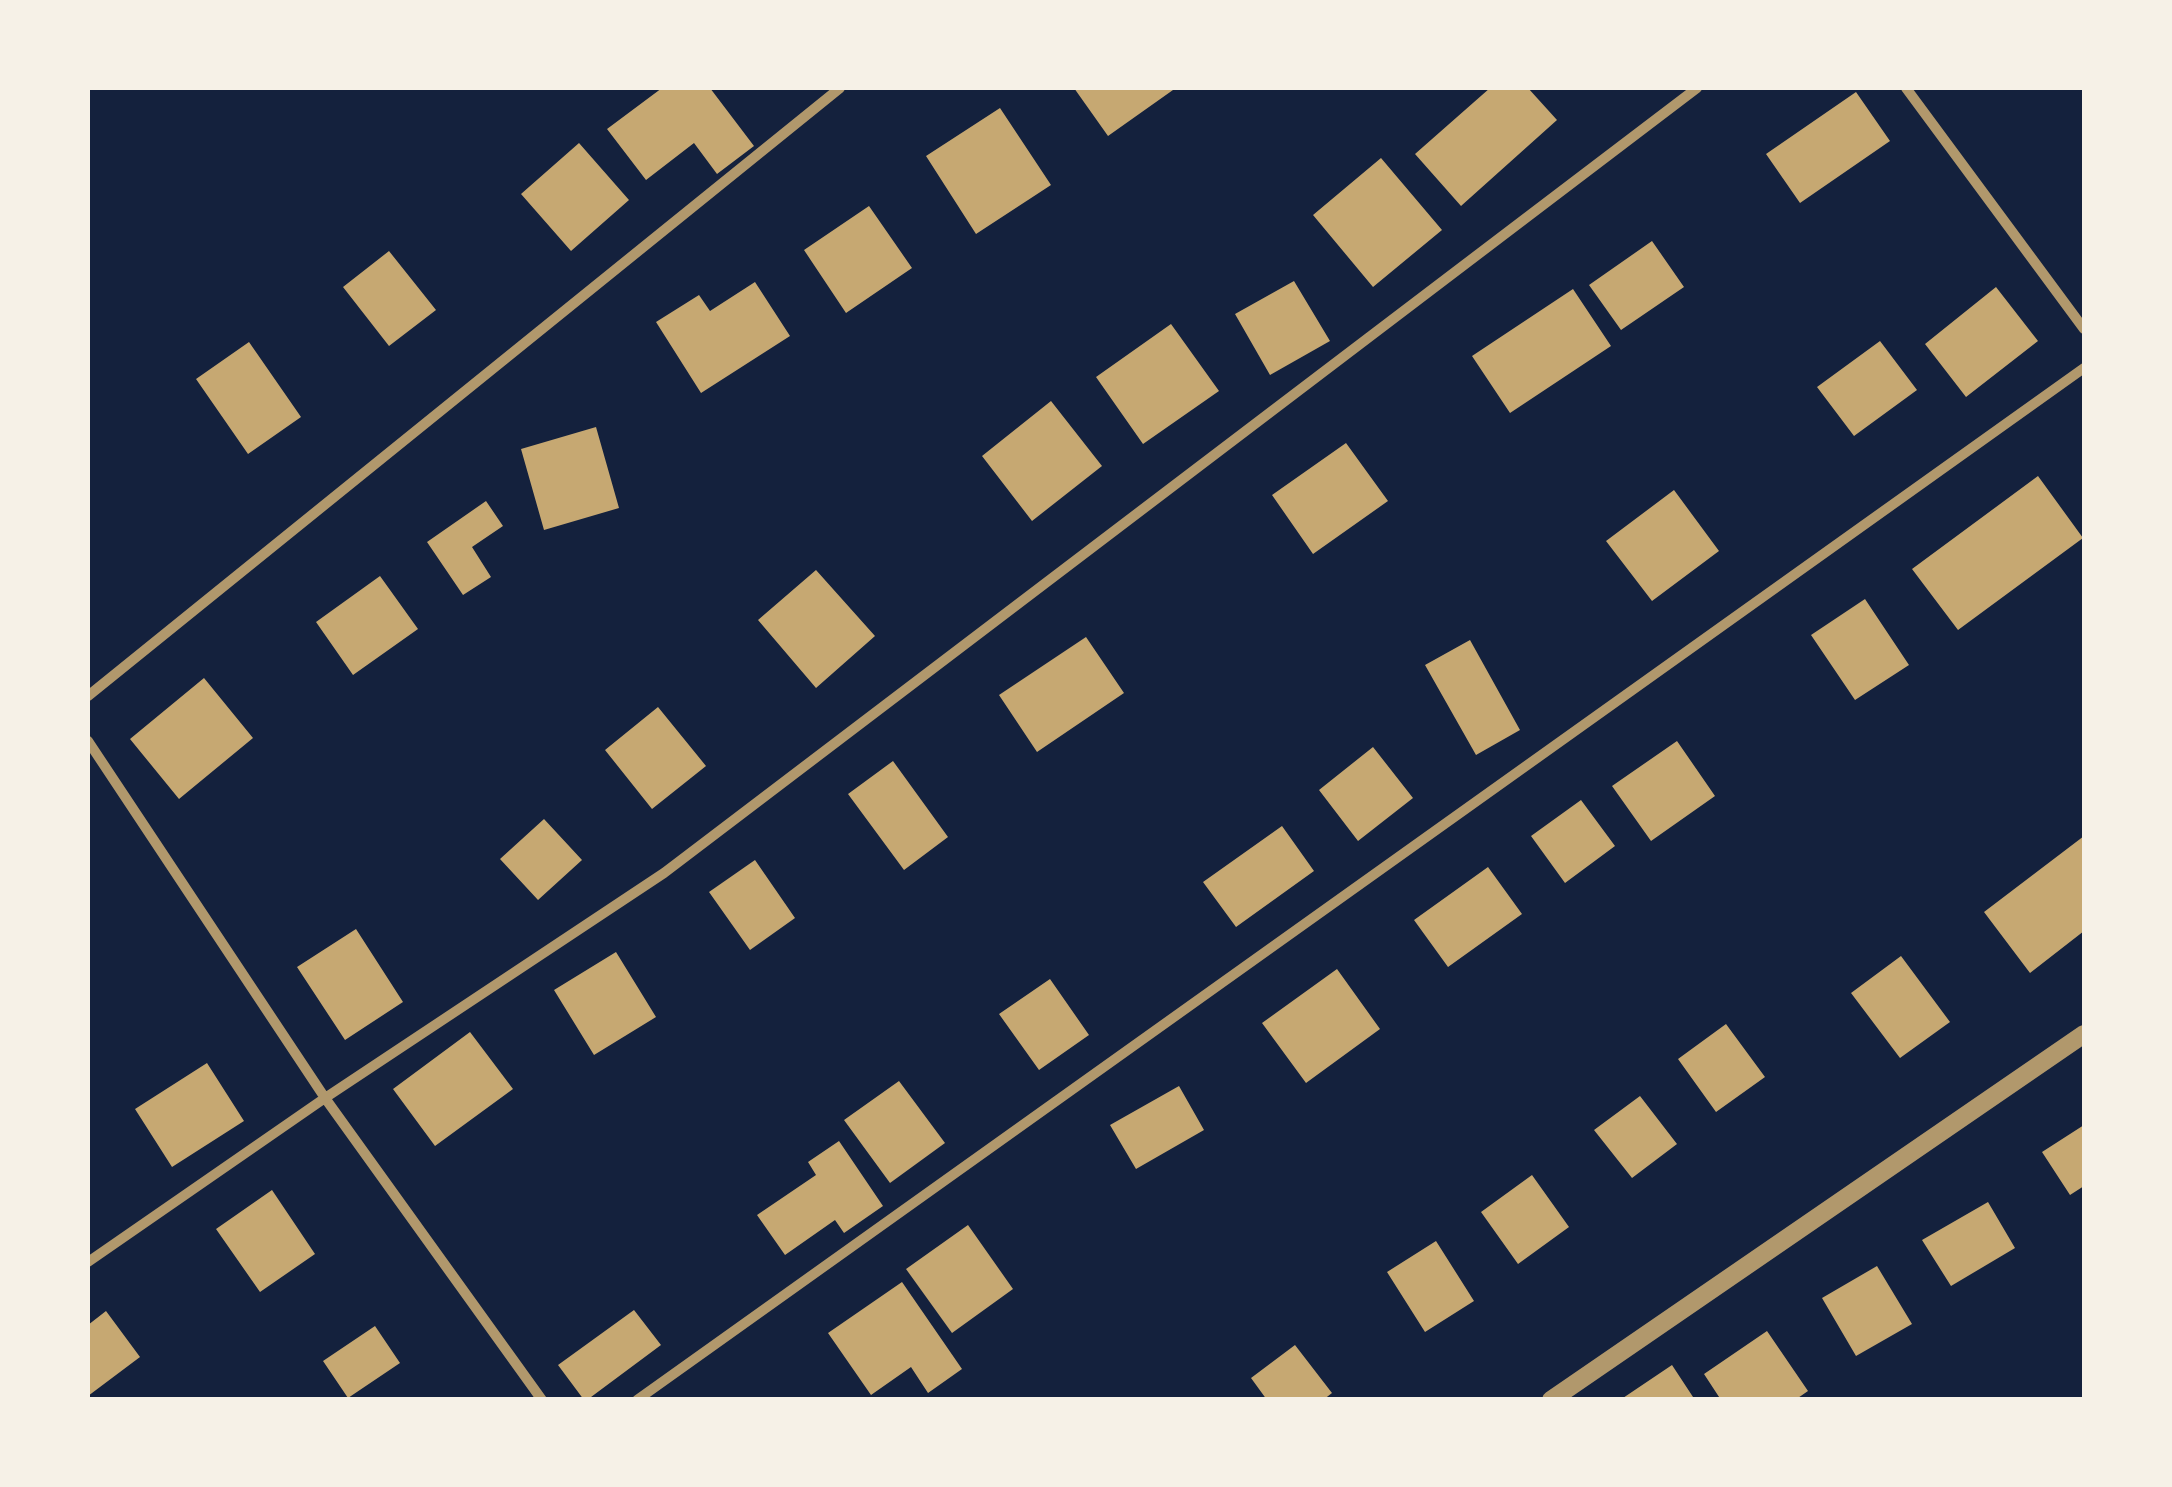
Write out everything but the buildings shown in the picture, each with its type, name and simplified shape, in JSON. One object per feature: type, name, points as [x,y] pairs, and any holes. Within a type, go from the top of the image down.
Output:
[{"type":"street","points":[[88,696],[840,88]]},
{"type":"street","points":[[88,1262],[326,1098],[664,874],[1698,88]]},
{"type":"street","points":[[1906,88],[2084,329]]},
{"type":"street","points":[[637,1400],[2084,368]]},
{"type":"street","points":[[88,741],[326,1098],[542,1400]]},
{"type":"street","points":[[1551,1400],[2084,1034]]}]
